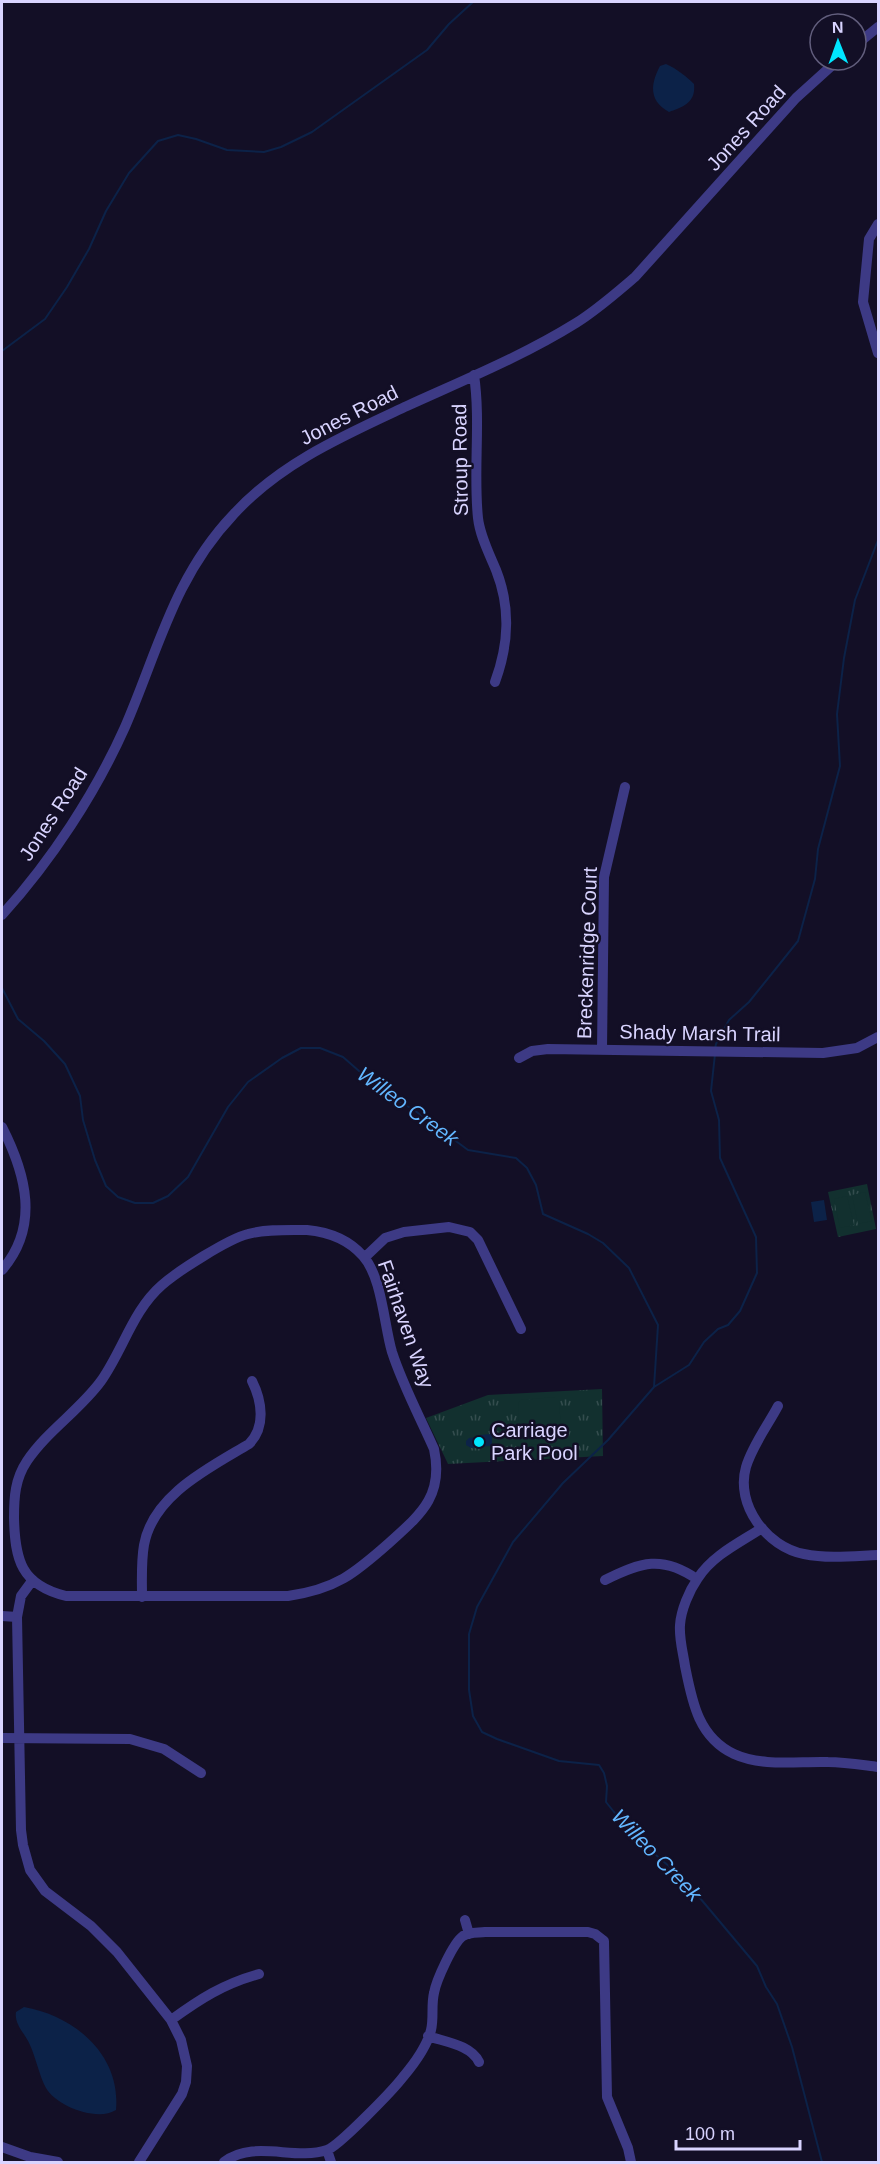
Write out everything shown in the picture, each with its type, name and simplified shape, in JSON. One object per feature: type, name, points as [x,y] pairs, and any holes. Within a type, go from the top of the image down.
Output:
[{"type":"street","name":"Jones Road","points":[[2,915],[43,864],[93,788],[125,727],[180,589],[205,548],[231,516],[266,484],[306,456],[342,436],[474,375],[562,331],[608,300],[635,277],[796,98],[825,72]]},
{"type":"street","points":[[879,224],[869,239],[863,302],[879,353]]},
{"type":"street","name":"Stroup Road","points":[[474,375],[477,407],[478,517],[483,540],[505,595],[508,615],[505,645],[495,682]]},
{"type":"street","name":"Breckenridge Court","points":[[602,1050],[604,877],[625,787]]},
{"type":"street","name":"Shady Marsh Trail","points":[[519,1058],[532,1052],[548,1049],[823,1053],[857,1048],[879,1037]]},
{"type":"street","points":[[2,1127],[16,1163],[27,1206],[20,1242],[14,1256],[2,1270]]},
{"type":"street","points":[[364,1257],[385,1238],[394,1234],[449,1227],[470,1232],[478,1240],[521,1329]]},
{"type":"street","name":"Fairhaven Way","points":[[320,1231],[345,1241],[364,1257],[374,1278],[388,1339],[398,1369],[434,1449],[437,1473],[433,1493],[420,1515],[345,1579],[319,1590],[288,1596],[66,1596],[53,1593],[32,1581],[18,1558],[15,1544],[14,1499],[21,1470],[35,1451],[100,1382],[142,1308],[156,1291],[173,1277],[232,1240],[256,1232],[320,1231]]},
{"type":"street","points":[[142,1596],[144,1544],[156,1514],[182,1488],[256,1438],[261,1412],[260,1397],[252,1381]]},
{"type":"street","points":[[778,1406],[750,1457],[744,1476],[747,1505],[754,1518],[780,1544],[802,1554],[879,1555]]},
{"type":"street","points":[[762,1528],[718,1556],[697,1579],[682,1614],[680,1637],[693,1707],[701,1725],[712,1738],[732,1753],[754,1760],[831,1762],[879,1767]]},
{"type":"street","points":[[605,1580],[631,1566],[654,1563],[675,1567],[697,1579]]},
{"type":"street","points":[[32,1581],[21,1596],[16,1617],[21,1830],[30,1870],[53,1900],[91,1926],[105,1939],[171,2020],[184,2048],[187,2066],[186,2082],[182,2094],[139,2163]]},
{"type":"street","points":[[2,1616],[16,1617]]},
{"type":"street","points":[[2,1738],[97,1738],[138,1741],[164,1749],[201,1773]]},
{"type":"street","points":[[465,1920],[469,1934]]},
{"type":"street","points":[[224,2163],[239,2154],[251,2151],[315,2152],[327,2150],[336,2145],[402,2079],[428,2036],[437,1981],[458,1941],[469,1934],[588,1932],[605,1934],[607,2097],[628,2148],[631,2163]]},
{"type":"street","points":[[171,2020],[222,1986],[259,1974]]},
{"type":"street","points":[[428,2036],[468,2049],[476,2055],[479,2062]]},
{"type":"street","points":[[2,2147],[30,2157],[58,2163]]},
{"type":"street","points":[[327,2150],[331,2163]]},
{"type":"green space","points":[[867,1184],[876,1229],[838,1237],[828,1192]]},
{"type":"green space","points":[[865,1192],[872,1221],[858,1224],[852,1195]]},
{"type":"green space","points":[[847,1196],[854,1225],[840,1228],[834,1199]]},
{"type":"green space","points":[[602,1389],[603,1456],[448,1464],[426,1418],[488,1395]]},
{"type":"green space","points":[[555,1397],[559,1401],[562,1439],[558,1443],[525,1445],[520,1441],[518,1403],[521,1400]]},
{"type":"water","points":[[666,64],[694,84],[693,95],[688,103],[669,112],[658,103],[653,92],[654,80],[660,66]]},
{"type":"water","points":[[824,1200],[827,1220],[814,1222],[811,1202]]},
{"type":"water","name":"Carriage Park Pool","points":[[492,1434],[490,1446],[471,1448],[466,1445],[469,1438]]},
{"type":"water","points":[[24,2007],[61,2019],[91,2041],[103,2056],[111,2072],[116,2090],[116,2110],[108,2113],[88,2113],[68,2106],[51,2095],[17,2021],[16,2012]]},
{"type":"waterway","points":[[2,351],[45,319],[89,249],[106,211],[129,173],[158,141],[178,135],[227,150],[264,152],[281,147],[312,132],[427,50],[449,24],[473,2]]},
{"type":"waterway","points":[[715,1049],[729,1020],[749,1002],[798,941],[815,879],[818,849],[840,766],[837,714],[844,658],[855,600],[878,540]]},
{"type":"waterway","name":"Willeo Creek","points":[[2,988],[18,1019],[44,1041],[65,1064],[80,1096],[83,1120],[95,1160],[106,1186],[118,1197],[135,1203],[153,1203],[168,1196],[188,1177],[228,1107],[248,1082],[282,1058],[301,1048],[320,1048],[343,1057],[383,1092],[414,1110],[468,1150],[516,1158],[527,1168],[536,1185],[543,1214],[603,1243],[629,1268],[658,1325],[654,1387],[608,1440],[563,1483],[513,1542],[477,1607],[469,1634],[469,1690],[473,1716],[482,1732],[497,1739],[559,1761],[599,1765],[604,1773],[607,1786],[606,1802],[636,1838],[684,1879],[757,1966],[766,1987],[777,2004],[792,2047],[822,2162]]},
{"type":"waterway","points":[[654,1387],[689,1365],[704,1342],[718,1329],[728,1325],[740,1311],[757,1273],[756,1237],[720,1158],[719,1120],[711,1091],[715,1054]]},
{"type":"place","name":"Carriage Park Pool","points":[[479,1442]]}]
